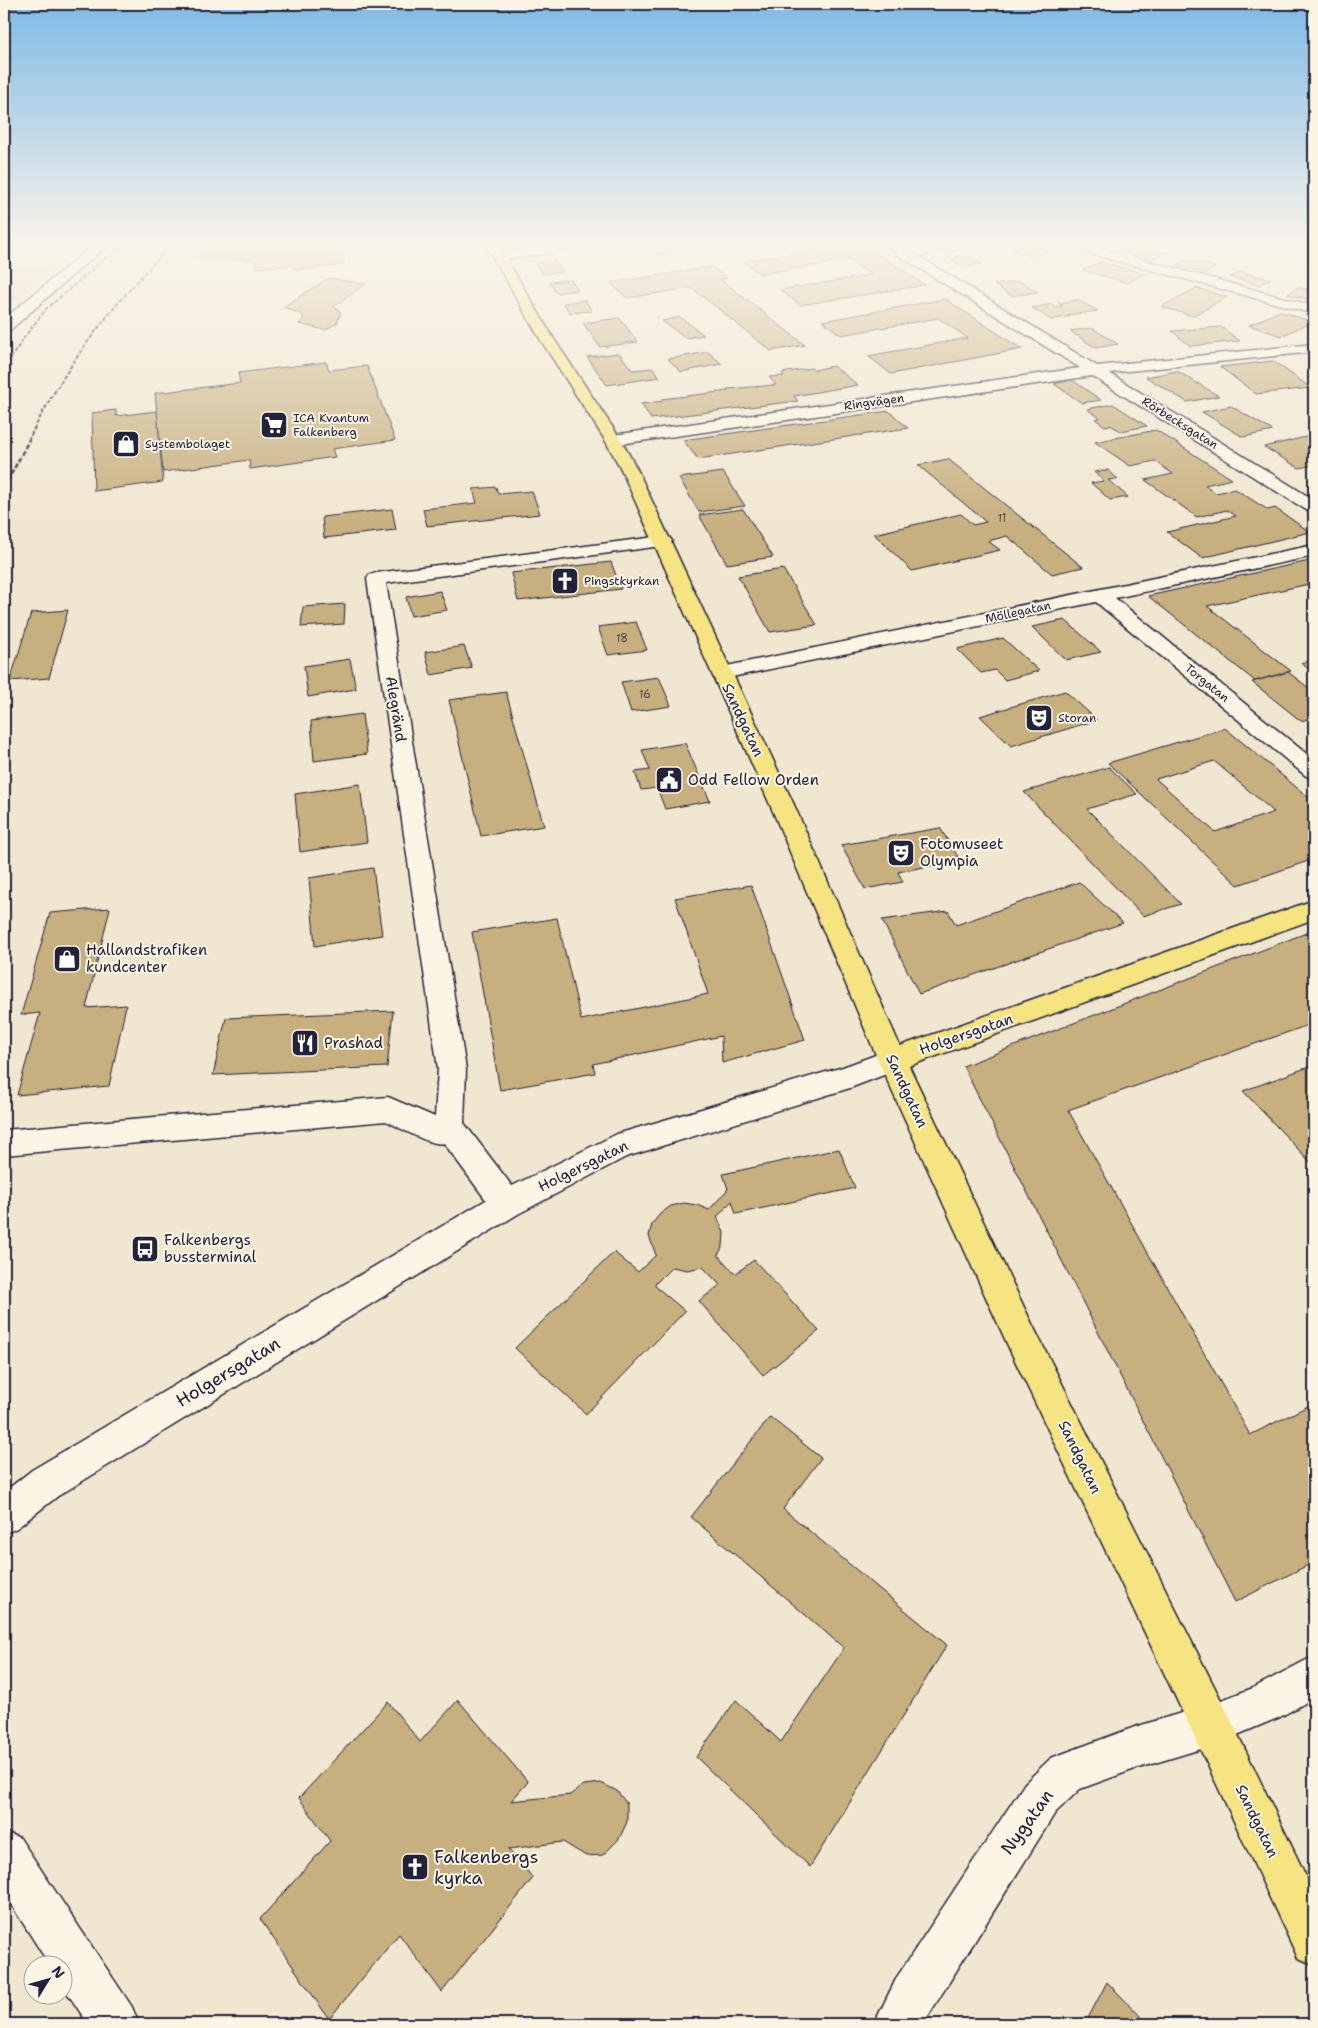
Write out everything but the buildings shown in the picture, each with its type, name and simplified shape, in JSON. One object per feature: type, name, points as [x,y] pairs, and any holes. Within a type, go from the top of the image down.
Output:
[{"type":"main road","name":"Sandgatan","points":[[547,340],[613,440],[663,541],[892,1060],[1026,1346],[1211,1725],[1314,1942]]},
{"type":"main road","name":"Holgersgatan","points":[[892,1060],[1190,955],[1314,909]]},
{"type":"street","name":"Rörbecksgatan","points":[[1046,340],[1314,507]]},
{"type":"street","name":"Ringvägen","points":[[613,440],[1096,370],[1314,348]]},
{"type":"street","name":"Alegränd","points":[[449,1126],[452,1069],[376,579],[663,541]]},
{"type":"street","name":"Möllegatan","points":[[722,673],[1314,551]]},
{"type":"street","name":"Torgatan","points":[[1100,595],[1314,771]]},
{"type":"street","name":"Holgersgatan","points":[[4,1515],[45,1483],[507,1204],[617,1148],[850,1077],[892,1060]]},
{"type":"street","points":[[4,1143],[388,1109],[439,1132],[449,1126],[507,1204]]},
{"type":"street","name":"Nygatan","points":[[898,2024],[914,1994],[1040,1798],[1066,1773],[1135,1748],[1211,1725],[1266,1703],[1314,1676]]},
{"type":"street","points":[[4,1854],[115,2024]]},
{"type":"railway","points":[[4,369],[23,340]]},
{"type":"railway","points":[[28,441],[57,387],[89,340]]},
{"type":"railway","points":[[4,488],[29,440]]},
{"type":"place","name":"ICA Kvantum Falkenberg","points":[[274,425]]},
{"type":"place","name":"Systembolaget","points":[[126,444]]},
{"type":"place","name":"Pingstkyrkan","points":[[565,581]]},
{"type":"place","name":"Storan","points":[[1039,718]]},
{"type":"place","name":"Odd Fellow Orden","points":[[669,780]]},
{"type":"place","name":"Fotomuseet Olympia","points":[[901,853]]},
{"type":"place","name":"Hallandstrafiken kundcenter","points":[[67,959]]},
{"type":"place","name":"Prashad","points":[[305,1043]]},
{"type":"place","name":"Falkenbergs bussterminal","points":[[145,1249]]},
{"type":"place","name":"Falkenbergs kyrka","points":[[415,1867]]}]
